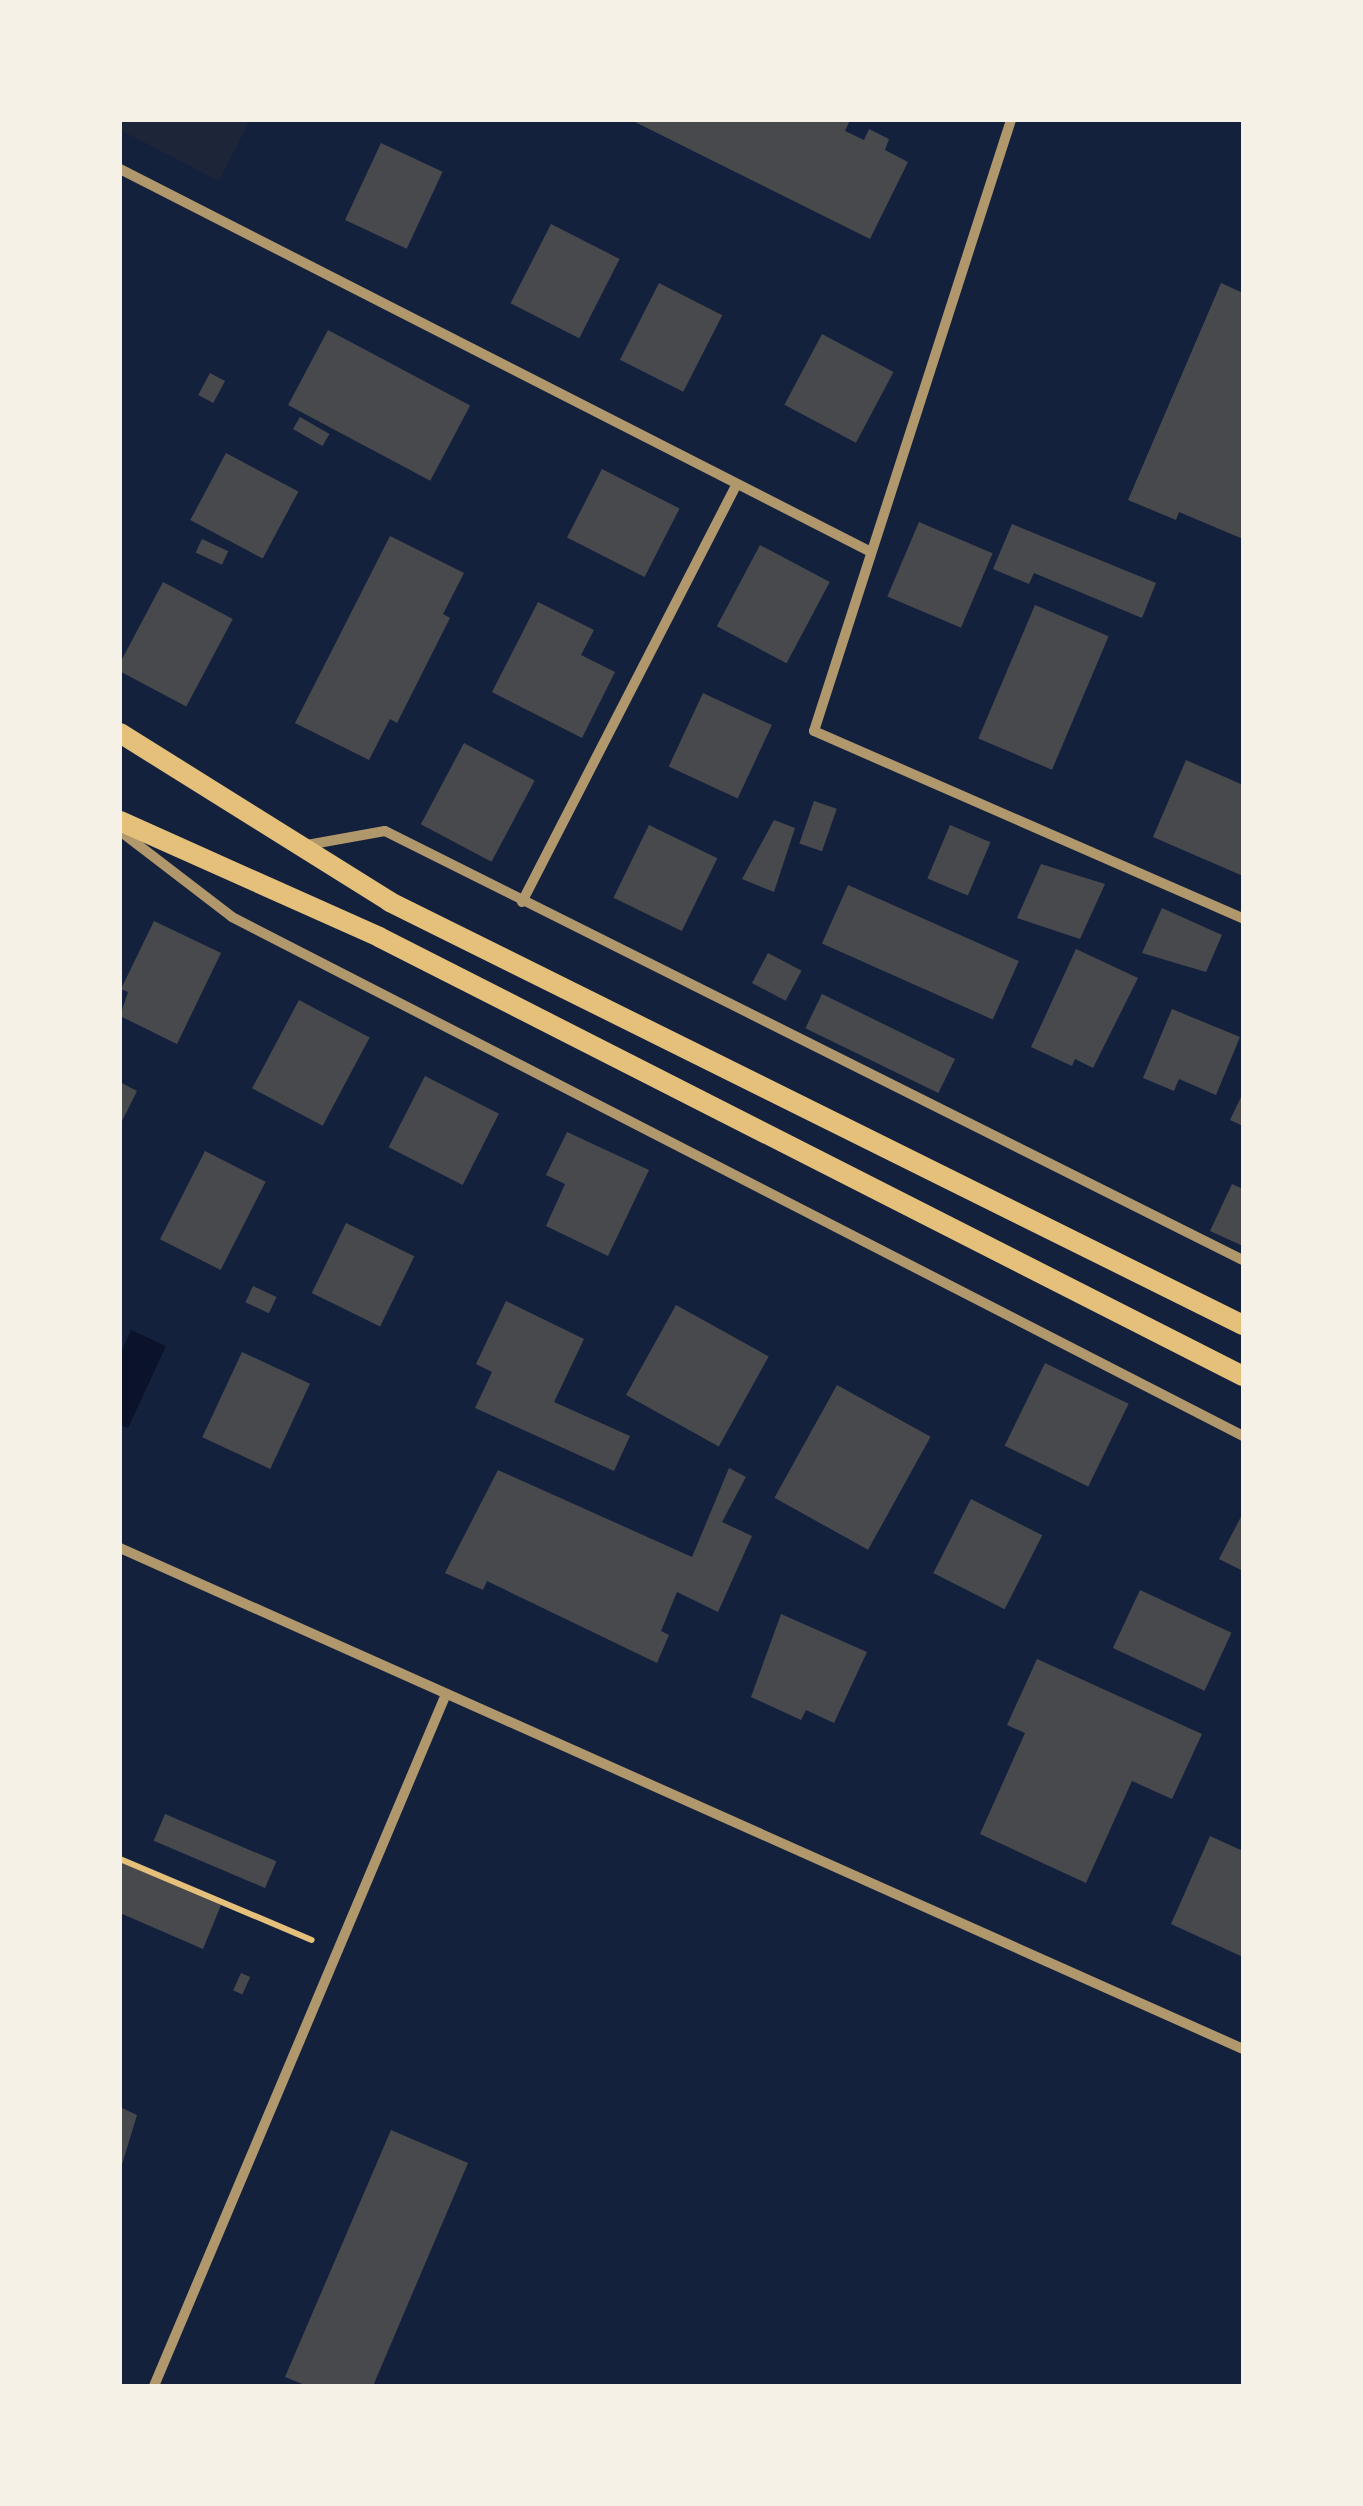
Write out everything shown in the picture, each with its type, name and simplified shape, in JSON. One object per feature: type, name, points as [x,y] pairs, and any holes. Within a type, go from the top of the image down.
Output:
[{"type":"main road","points":[[120,733],[390,902],[1243,1325]]},
{"type":"main road","points":[[120,822],[379,937],[1243,1376]]},
{"type":"street","points":[[1011,120],[814,731],[1243,918]]},
{"type":"street","points":[[120,169],[735,487],[871,552]]},
{"type":"street","points":[[522,902],[735,487]]},
{"type":"street","points":[[120,831],[232,917],[1243,1436]]},
{"type":"street","points":[[302,846],[385,831],[1243,1260]]},
{"type":"street","points":[[120,1548],[1243,2049]]},
{"type":"street","points":[[154,2386],[446,1694]]},
{"type":"path","points":[[120,1859],[338,1951]]},
{"type":"shaded area","points":[[120,120],[250,120],[219,181],[120,130]]},
{"type":"shaded area","points":[[131,1330],[166,1346],[128,1428],[120,1425],[120,1354]]},
{"type":"building","points":[[631,120],[850,120],[845,131],[864,140],[869,129],[889,139],[885,150],[908,162],[870,239]]},
{"type":"building","points":[[381,143],[443,172],[407,249],[345,220]]},
{"type":"building","points":[[551,224],[620,259],[579,338],[511,303]]},
{"type":"building","points":[[659,283],[722,315],[683,392],[620,360]]},
{"type":"building","points":[[1221,283],[1243,293],[1243,539],[1179,512],[1176,520],[1128,500]]},
{"type":"building","points":[[328,330],[470,406],[430,481],[288,405]]},
{"type":"building","points":[[822,334],[894,372],[856,443],[784,405]]},
{"type":"building","points":[[210,373],[225,381],[213,403],[198,395]]},
{"type":"building","points":[[300,417],[329,434],[322,446],[293,429]]},
{"type":"building","points":[[226,453],[298,491],[263,559],[190,520]]},
{"type":"building","points":[[602,469],[680,508],[645,577],[567,538]]},
{"type":"building","points":[[919,522],[993,553],[961,628],[887,597]]},
{"type":"building","points":[[1012,524],[1156,583],[1142,618],[1034,573],[1029,584],[993,569]]},
{"type":"building","points":[[390,536],[464,573],[443,614],[450,618],[397,723],[390,719],[369,760],[295,723]]},
{"type":"building","points":[[202,539],[228,551],[222,565],[196,553]]},
{"type":"building","points":[[760,545],[830,582],[787,663],[717,626]]},
{"type":"building","points":[[163,582],[233,619],[186,707],[120,671],[120,663]]},
{"type":"building","points":[[538,602],[594,630],[581,655],[615,672],[582,738],[492,692]]},
{"type":"building","points":[[1035,605],[1109,636],[1052,770],[978,738]]},
{"type":"building","points":[[703,693],[772,725],[738,799],[669,766]]},
{"type":"building","points":[[464,743],[535,781],[491,862],[421,824]]},
{"type":"building","points":[[1186,760],[1243,785],[1243,876],[1153,837]]},
{"type":"building","points":[[814,801],[837,809],[822,851],[799,844]]},
{"type":"building","points":[[774,820],[795,828],[774,892],[742,879]]},
{"type":"building","points":[[649,825],[717,858],[682,931],[613,898]]},
{"type":"building","points":[[950,825],[991,842],[968,896],[927,878]]},
{"type":"building","points":[[1041,864],[1105,884],[1080,939],[1017,918]]},
{"type":"building","points":[[848,885],[1019,961],[993,1020],[822,943]]},
{"type":"building","points":[[1162,908],[1222,935],[1206,972],[1142,953]]},
{"type":"building","points":[[154,921],[221,953],[177,1044],[120,1016],[128,992],[121,989]]},
{"type":"building","points":[[1076,949],[1138,978],[1093,1068],[1075,1059],[1072,1066],[1031,1047]]},
{"type":"building","points":[[768,953],[802,971],[786,1001],[752,983]]},
{"type":"building","points":[[822,994],[955,1059],[938,1093],[805,1028]]},
{"type":"building","points":[[299,1000],[370,1038],[323,1126],[252,1088]]},
{"type":"building","points":[[1172,1009],[1240,1037],[1216,1095],[1179,1079],[1174,1091],[1143,1078]]},
{"type":"building","points":[[425,1076],[499,1114],[463,1185],[389,1147]]},
{"type":"building","points":[[120,1082],[137,1091],[120,1125]]},
{"type":"building","points":[[1243,1093],[1243,1126],[1230,1120]]},
{"type":"building","points":[[567,1132],[649,1170],[608,1256],[546,1226],[565,1184],[546,1175]]},
{"type":"building","points":[[205,1151],[266,1182],[221,1270],[160,1239]]},
{"type":"building","points":[[1232,1184],[1243,1189],[1243,1246],[1210,1231]]},
{"type":"building","points":[[346,1223],[414,1256],[380,1326],[312,1293]]},
{"type":"building","points":[[253,1286],[277,1297],[269,1313],[245,1302]]},
{"type":"building","points":[[506,1301],[584,1339],[554,1402],[630,1436],[614,1471],[475,1408],[492,1372],[476,1364]]},
{"type":"building","points":[[676,1305],[769,1356],[719,1446],[626,1395]]},
{"type":"building","points":[[242,1352],[310,1384],[270,1469],[202,1437]]},
{"type":"building","points":[[1045,1363],[1129,1404],[1088,1486],[1005,1446]]},
{"type":"building","points":[[837,1385],[931,1437],[868,1550],[774,1498]]},
{"type":"building","points":[[729,1468],[746,1477],[722,1522],[752,1536],[718,1612],[677,1592],[661,1631],[669,1635],[657,1663],[487,1581],[483,1590],[445,1573],[498,1470],[692,1557]]},
{"type":"building","points":[[971,1499],[1042,1535],[1005,1609],[933,1573]]},
{"type":"building","points":[[1243,1513],[1243,1571],[1219,1559]]},
{"type":"building","points":[[1140,1590],[1232,1633],[1204,1691],[1113,1648]]},
{"type":"building","points":[[781,1614],[867,1652],[834,1723],[806,1710],[801,1720],[751,1697]]},
{"type":"building","points":[[1037,1659],[1202,1734],[1172,1799],[1132,1781],[1086,1883],[980,1834],[1025,1733],[1007,1725]]},
{"type":"building","points":[[165,1814],[276,1861],[265,1888],[154,1841]]},
{"type":"building","points":[[1210,1836],[1243,1851],[1243,1957],[1171,1924]]},
{"type":"building","points":[[120,1862],[221,1905],[203,1949],[120,1913]]},
{"type":"building","points":[[241,1973],[250,1977],[242,1994],[233,1990]]},
{"type":"building","points":[[120,2107],[137,2115],[120,2171]]},
{"type":"building","points":[[391,2130],[468,2163],[373,2386],[307,2386],[285,2377]]}]
